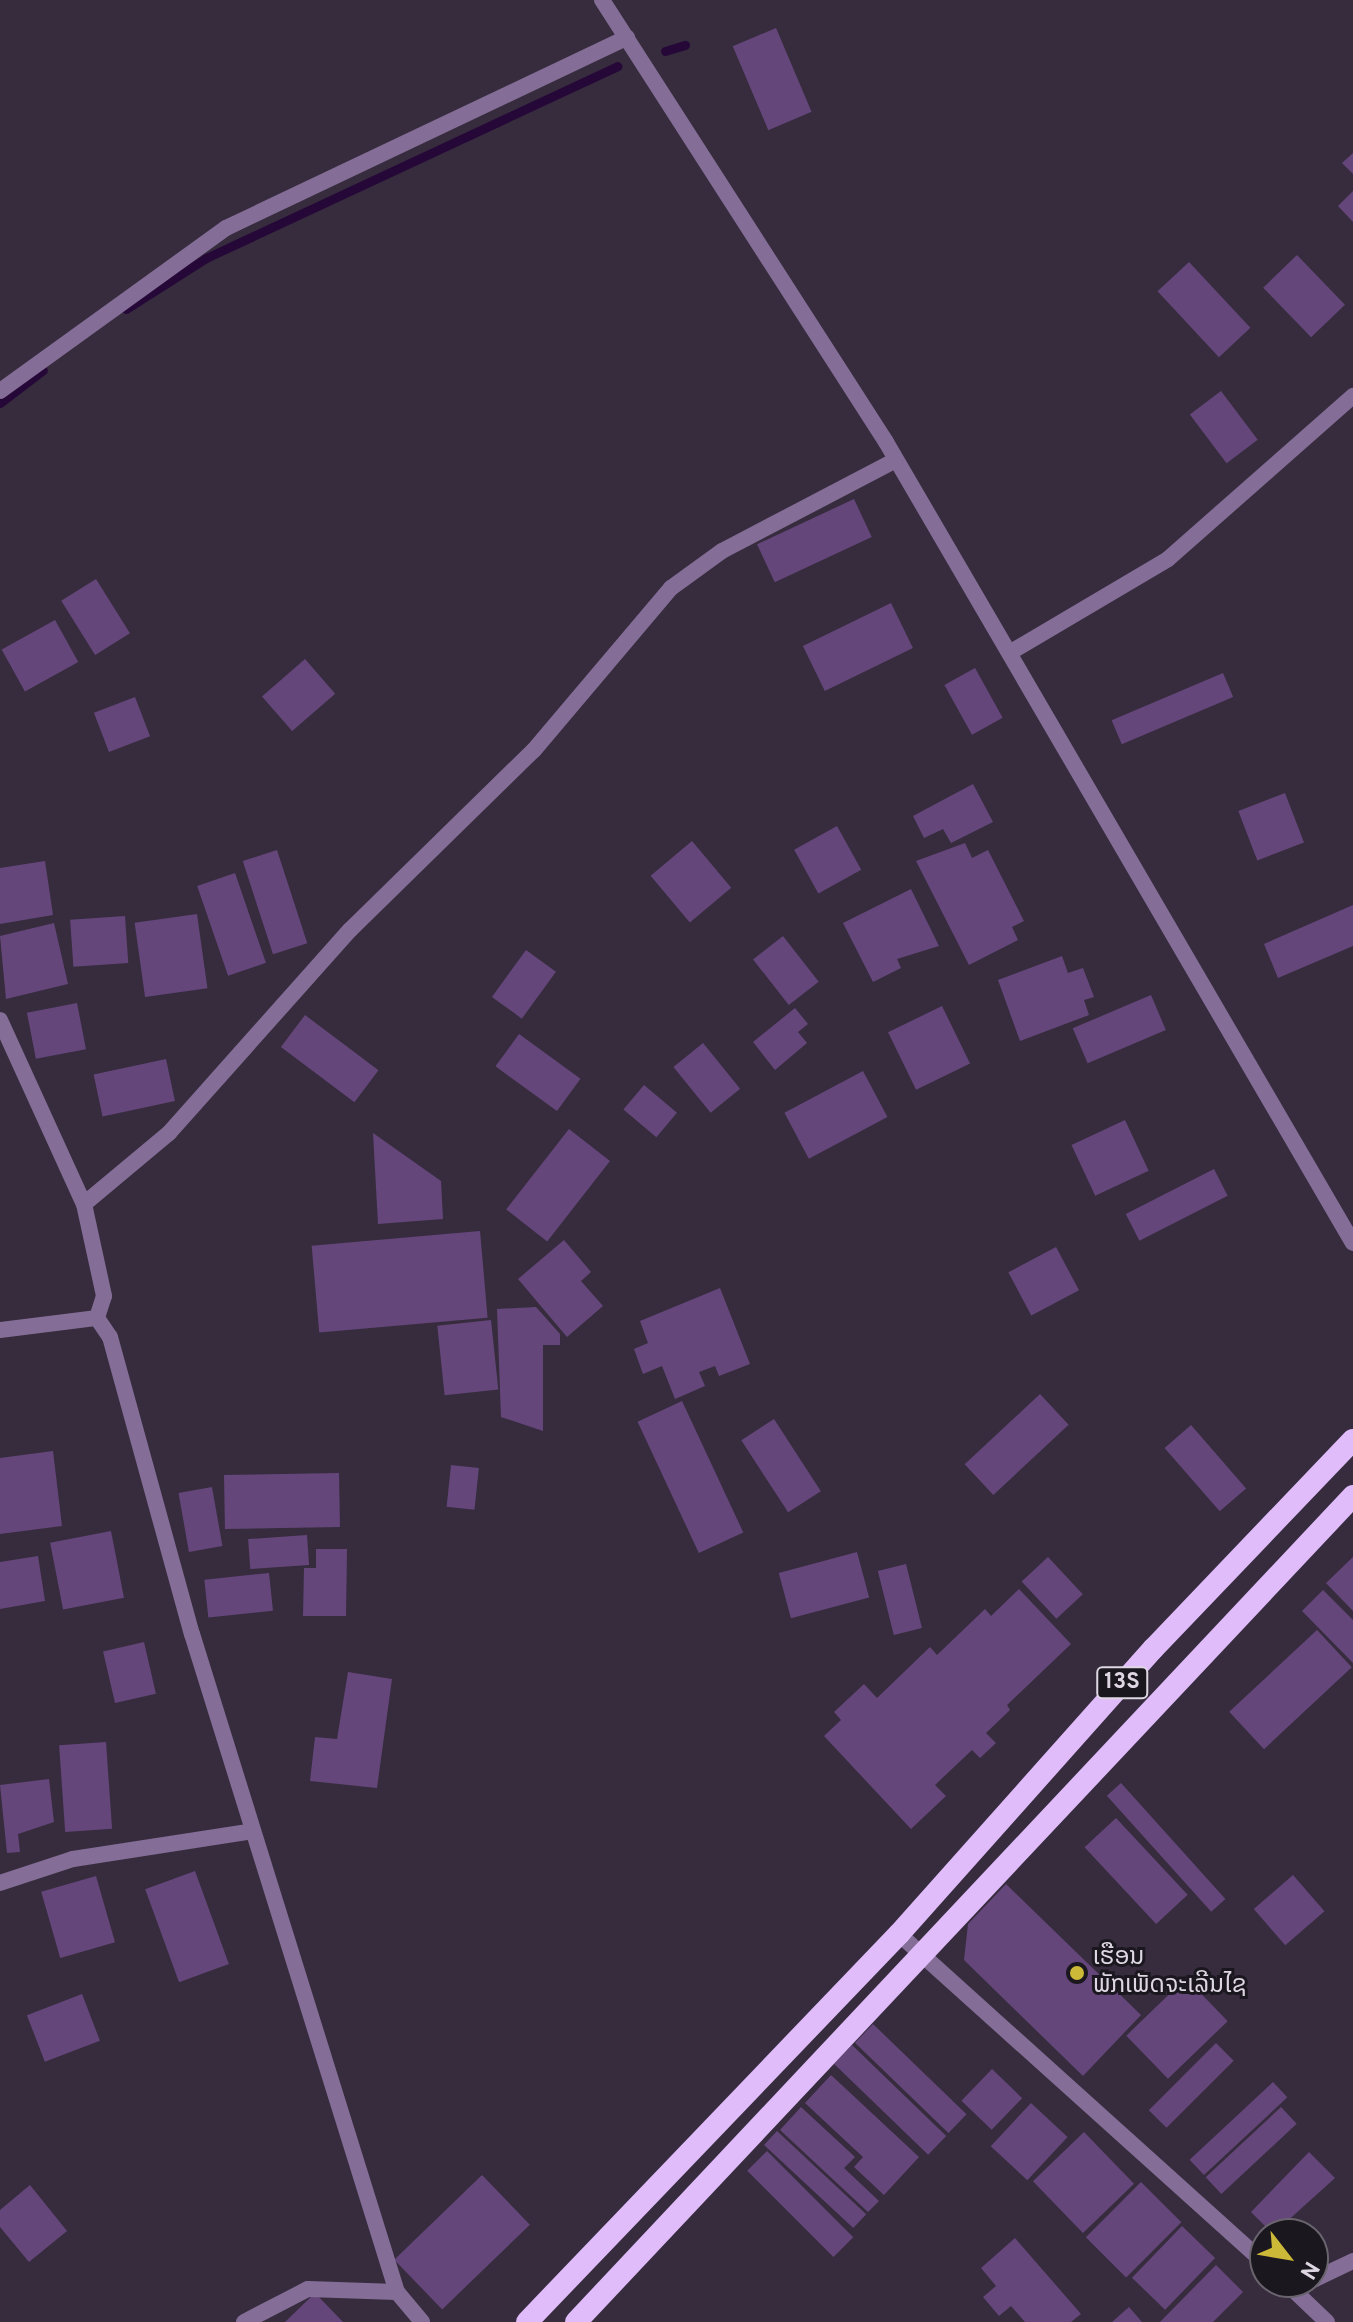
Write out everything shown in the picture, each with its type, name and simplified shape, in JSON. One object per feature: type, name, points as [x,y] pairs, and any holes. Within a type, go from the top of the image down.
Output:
[{"type":"highway","name":"13S","points":[[527,2322],[899,1934],[1153,1649],[1353,1440]]},
{"type":"highway","name":"13S","points":[[576,2322],[1353,1496]]},
{"type":"street","points":[[602,0],[896,460],[1011,652],[1353,1243]]},
{"type":"street","points":[[0,391],[226,228],[627,38]]},
{"type":"street","points":[[1011,652],[1168,559],[1353,396]]},
{"type":"street","points":[[84,1204],[169,1133],[350,930],[534,750],[671,588],[722,551],[896,460]]},
{"type":"street","points":[[0,1020],[84,1204],[104,1296],[97,1318]]},
{"type":"street","points":[[0,1330],[97,1318]]},
{"type":"street","points":[[97,1318],[110,1337],[253,1831],[397,2292],[422,2322]]},
{"type":"street","points":[[0,1883],[73,1859],[253,1831]]},
{"type":"street","points":[[899,1934],[1249,2250]]},
{"type":"street","points":[[1329,2271],[1353,2261]]},
{"type":"street","points":[[244,2322],[308,2289],[397,2292]]},
{"type":"street","points":[[1310,2298],[1327,2322]]},
{"type":"building","points":[[776,28],[812,112],[768,130],[733,46]]},
{"type":"building","points":[[1353,153],[1353,174],[1342,163]]},
{"type":"building","points":[[1353,191],[1353,222],[1338,206]]},
{"type":"building","points":[[1297,255],[1345,305],[1311,337],[1263,288]]},
{"type":"building","points":[[1189,262],[1250,328],[1219,357],[1158,291]]},
{"type":"building","points":[[1221,391],[1258,440],[1227,463],[1190,414]]},
{"type":"building","points":[[854,499],[872,537],[775,582],[757,544]]},
{"type":"building","points":[[96,579],[130,633],[95,655],[61,601]]},
{"type":"building","points":[[891,603],[913,648],[825,691],[803,646]]},
{"type":"building","points":[[55,620],[78,662],[25,692],[2,650]]},
{"type":"building","points":[[305,659],[335,694],[292,731],[262,696]]},
{"type":"building","points":[[975,668],[1003,718],[972,735],[944,685]]},
{"type":"building","points":[[1223,673],[1233,697],[1122,744],[1112,720]]},
{"type":"building","points":[[135,697],[150,736],[109,752],[94,713]]},
{"type":"building","points":[[973,784],[993,822],[951,843],[943,829],[924,838],[913,816]]},
{"type":"building","points":[[1285,793],[1304,842],[1257,860],[1238,811]]},
{"type":"building","points":[[837,826],[861,870],[818,893],[794,850]]},
{"type":"building","points":[[692,841],[731,888],[690,922],[651,876]]},
{"type":"building","points":[[965,843],[972,858],[988,850],[1024,921],[1012,927],[1018,940],[969,965],[916,861]]},
{"type":"building","points":[[277,850],[307,943],[273,954],[243,861]]},
{"type":"building","points":[[45,861],[53,915],[0,924],[0,868]]},
{"type":"building","points":[[235,873],[266,963],[228,976],[197,886]]},
{"type":"building","points":[[911,889],[939,946],[897,959],[901,968],[873,982],[843,923]]},
{"type":"building","points":[[1353,905],[1353,946],[1278,978],[1264,944]]},
{"type":"building","points":[[197,914],[207,988],[145,997],[135,923]]},
{"type":"building","points":[[125,916],[128,963],[73,967],[70,920]]},
{"type":"building","points":[[54,923],[68,984],[6,999],[0,936]]},
{"type":"building","points":[[783,936],[819,982],[789,1005],[753,959]]},
{"type":"building","points":[[526,950],[556,972],[522,1019],[492,997]]},
{"type":"building","points":[[1062,956],[1068,973],[1083,968],[1094,997],[1084,1000],[1089,1015],[1020,1041],[998,980]]},
{"type":"building","points":[[1151,995],[1166,1030],[1088,1063],[1073,1028]]},
{"type":"building","points":[[77,1003],[86,1049],[36,1059],[27,1013]]},
{"type":"building","points":[[942,1006],[970,1064],[916,1090],[888,1032]]},
{"type":"building","points":[[795,1008],[808,1024],[798,1032],[807,1043],[775,1070],[753,1042]]},
{"type":"building","points":[[305,1015],[378,1070],[354,1102],[281,1047]]},
{"type":"building","points":[[519,1034],[580,1079],[557,1111],[495,1066]]},
{"type":"building","points":[[703,1043],[740,1089],[711,1113],[673,1067]]},
{"type":"building","points":[[166,1059],[175,1101],[103,1116],[94,1074]]},
{"type":"building","points":[[863,1071],[887,1117],[809,1159],[784,1113]]},
{"type":"building","points":[[644,1085],[677,1113],[656,1137],[623,1110]]},
{"type":"building","points":[[1125,1120],[1149,1171],[1095,1196],[1072,1145]]},
{"type":"building","points":[[569,1129],[610,1161],[547,1241],[506,1209]]},
{"type":"building","points":[[373,1133],[441,1181],[443,1219],[378,1224]]},
{"type":"building","points":[[1214,1169],[1228,1196],[1139,1241],[1126,1214]]},
{"type":"building","points":[[480,1231],[488,1318],[319,1332],[312,1246]]},
{"type":"building","points":[[564,1240],[591,1272],[581,1281],[603,1306],[567,1337],[518,1279]]},
{"type":"building","points":[[1056,1247],[1079,1290],[1031,1316],[1008,1272]]},
{"type":"building","points":[[720,1288],[750,1364],[719,1376],[715,1366],[699,1372],[705,1386],[675,1399],[662,1366],[643,1374],[634,1349],[648,1343],[640,1321]]},
{"type":"building","points":[[536,1307],[560,1334],[560,1345],[543,1345],[543,1431],[501,1417],[497,1309]]},
{"type":"building","points":[[491,1320],[498,1390],[445,1395],[437,1326]]},
{"type":"building","points":[[1040,1394],[1069,1425],[993,1495],[965,1464]]},
{"type":"building","points":[[682,1401],[743,1532],[699,1553],[638,1422]]},
{"type":"building","points":[[774,1419],[821,1491],[788,1512],[741,1440]]},
{"type":"building","points":[[1191,1425],[1246,1488],[1220,1511],[1165,1448]]},
{"type":"building","points":[[53,1451],[62,1526],[0,1534],[0,1458]]},
{"type":"building","points":[[451,1465],[479,1468],[474,1510],[447,1507]]},
{"type":"building","points":[[339,1473],[340,1527],[225,1529],[224,1475]]},
{"type":"building","points":[[212,1487],[222,1546],[189,1552],[179,1493]]},
{"type":"building","points":[[111,1531],[124,1598],[63,1610],[50,1543]]},
{"type":"building","points":[[307,1535],[309,1565],[250,1569],[248,1539]]},
{"type":"building","points":[[316,1549],[347,1549],[346,1616],[303,1616],[304,1568],[316,1568]]},
{"type":"building","points":[[857,1552],[869,1597],[791,1618],[779,1573]]},
{"type":"building","points":[[38,1556],[45,1601],[0,1609],[0,1562]]},
{"type":"building","points":[[1048,1557],[1083,1594],[1056,1619],[1022,1582]]},
{"type":"building","points":[[1353,1557],[1353,1611],[1326,1583]]},
{"type":"building","points":[[906,1564],[922,1628],[894,1635],[878,1571]]},
{"type":"building","points":[[269,1573],[273,1611],[208,1618],[204,1580]]},
{"type":"building","points":[[1019,1589],[1071,1644],[1007,1705],[1010,1710],[986,1733],[996,1743],[980,1758],[972,1750],[935,1785],[946,1796],[911,1829],[824,1736],[841,1720],[834,1712],[864,1684],[877,1698],[930,1647],[937,1655],[985,1609],[991,1616]]},
{"type":"building","points":[[1323,1590],[1353,1620],[1353,1663],[1302,1611]]},
{"type":"building","points":[[1317,1630],[1352,1667],[1264,1749],[1229,1712]]},
{"type":"building","points":[[144,1642],[156,1694],[115,1703],[103,1651]]},
{"type":"building","points":[[348,1672],[392,1679],[377,1788],[310,1781],[315,1737],[337,1739]]},
{"type":"building","points":[[106,1742],[112,1829],[65,1832],[59,1745]]},
{"type":"building","points":[[49,1779],[54,1822],[18,1834],[20,1852],[7,1853],[0,1785]]},
{"type":"building","points":[[1121,1783],[1225,1899],[1211,1912],[1107,1796]]},
{"type":"building","points":[[1116,1818],[1188,1895],[1156,1924],[1085,1847]]},
{"type":"building","points":[[195,1871],[229,1964],[179,1982],[145,1889]]},
{"type":"building","points":[[1293,1875],[1324,1911],[1285,1945],[1254,1909]]},
{"type":"building","points":[[96,1876],[115,1942],[60,1958],[41,1892]]},
{"type":"building","points":[[1006,1884],[1141,2015],[1083,2076],[964,1960],[968,1924]]},
{"type":"building","points":[[1186,1978],[1228,2021],[1168,2079],[1126,2036]]},
{"type":"building","points":[[82,1994],[100,2041],[45,2062],[27,2015]]},
{"type":"building","points":[[873,2024],[967,2114],[948,2133],[855,2043]]},
{"type":"building","points":[[1216,2043],[1234,2061],[1167,2128],[1149,2110]]},
{"type":"building","points":[[852,2045],[946,2136],[928,2155],[834,2064]]},
{"type":"building","points":[[992,2069],[1022,2098],[992,2130],[961,2101]]},
{"type":"building","points":[[831,2075],[919,2157],[884,2195],[854,2167],[863,2157],[805,2103]]},
{"type":"building","points":[[1273,2082],[1287,2097],[1204,2175],[1190,2160]]},
{"type":"building","points":[[1031,2103],[1068,2137],[1027,2180],[991,2146]]},
{"type":"building","points":[[801,2107],[855,2157],[844,2168],[879,2201],[868,2212],[780,2130]]},
{"type":"building","points":[[1281,2107],[1297,2124],[1221,2194],[1206,2177]]},
{"type":"building","points":[[777,2131],[866,2214],[853,2228],[764,2145]]},
{"type":"building","points":[[1084,2132],[1134,2184],[1083,2233],[1033,2181]]},
{"type":"building","points":[[767,2151],[853,2237],[833,2257],[747,2171]]},
{"type":"building","points":[[1309,2152],[1335,2178],[1291,2218],[1257,2218],[1251,2212]]},
{"type":"building","points":[[482,2175],[530,2225],[442,2309],[394,2260]]},
{"type":"building","points":[[1141,2182],[1181,2222],[1126,2277],[1086,2237]]},
{"type":"building","points":[[30,2185],[67,2231],[29,2262],[0,2227],[0,2210]]},
{"type":"building","points":[[1182,2226],[1215,2258],[1165,2310],[1132,2278]]},
{"type":"building","points":[[1015,2238],[1081,2314],[1071,2322],[1025,2322],[1011,2306],[999,2316],[983,2297],[996,2286],[981,2268]]},
{"type":"building","points":[[1216,2265],[1243,2292],[1213,2322],[1160,2322]]},
{"type":"building","points":[[315,2293],[343,2322],[285,2322]]},
{"type":"building","points":[[1129,2307],[1142,2322],[1112,2322]]},
{"type":"waterway","points":[[665,51],[685,45]]},
{"type":"waterway","points":[[126,309],[206,258],[617,66]]},
{"type":"waterway","points":[[0,403],[43,370]]},
{"type":"place","name":"ເຮືອນ ພັກເພັດຈະເລີນໄຊ","points":[[1077,1973]]}]
